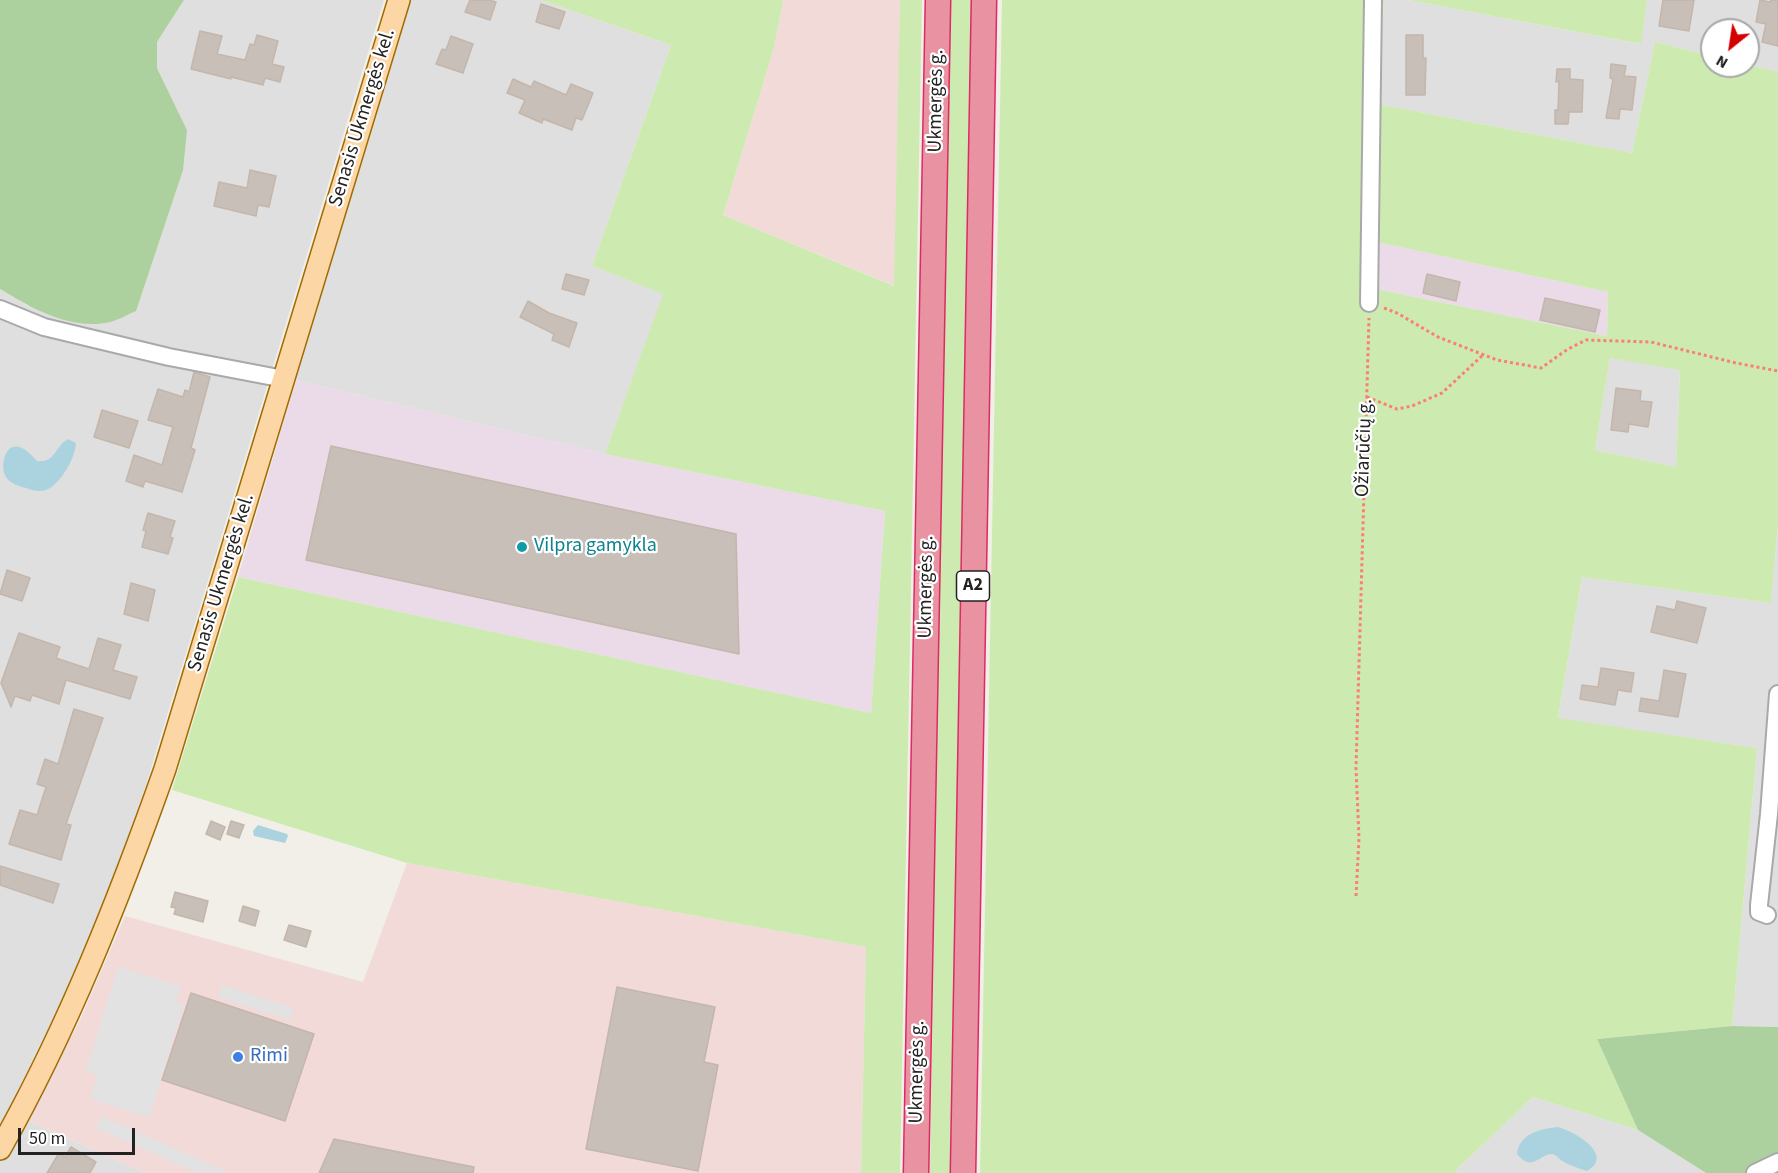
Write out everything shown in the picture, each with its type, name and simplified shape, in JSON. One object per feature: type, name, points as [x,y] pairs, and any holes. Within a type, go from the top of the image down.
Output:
[{"type":"highway","name":"Ukmergės g.","points":[[916,1173],[938,0]]},
{"type":"highway","name":"A2","points":[[963,1173],[984,0]]},
{"type":"main road","name":"Senasis Ukmergės kel.","points":[[0,1149],[26,1103],[63,1027],[134,860],[165,769],[399,0]]},
{"type":"street","points":[[1369,303],[1373,0]]},
{"type":"street","points":[[0,309],[44,327],[170,357],[284,379]]},
{"type":"street","points":[[1767,915],[1760,912],[1759,905],[1773,814],[1778,694]]},
{"type":"street","points":[[1755,1173],[1778,1162]]},
{"type":"path","points":[[1369,303],[1397,313],[1438,337],[1497,360],[1541,368],[1568,349],[1586,340],[1651,342],[1778,371]]},
{"type":"path","name":"Ožiarūčių g.","points":[[1356,896],[1359,838],[1356,768],[1369,303]]},
{"type":"path","points":[[1366,397],[1397,410],[1412,406],[1442,393],[1484,354]]},
{"type":"shaded area","points":[[184,0],[384,0],[146,785],[113,878],[67,990],[10,1106],[27,1120],[145,1173],[0,1173],[0,289],[28,306],[187,130],[157,68],[157,42]]},
{"type":"shaded area","points":[[411,0],[541,0],[671,45],[592,266],[664,294],[605,454],[296,380]]},
{"type":"shaded area","points":[[783,0],[900,0],[895,286],[723,215],[774,48]]},
{"type":"shaded area","points":[[1384,0],[1408,0],[1640,44],[1647,0],[1778,0],[1778,72],[1760,68],[1760,18],[1700,18],[1700,53],[1655,42],[1632,153],[1378,104]]},
{"type":"shaded area","points":[[1377,242],[1608,292],[1607,336],[1380,290]]},
{"type":"shaded area","points":[[1610,358],[1680,369],[1676,467],[1595,450]]},
{"type":"shaded area","points":[[296,380],[605,454],[885,511],[871,713],[238,577]]},
{"type":"shaded area","points":[[1778,525],[1778,1027],[1732,1026],[1757,748],[1558,719],[1582,577],[1771,603]]},
{"type":"shaded area","points":[[407,863],[866,947],[861,1173],[145,1173],[27,1120],[80,1020],[125,916],[363,982]]},
{"type":"shaded area","points":[[118,967],[181,986],[176,1002],[184,1005],[149,1117],[90,1099],[97,1075],[86,1071]]},
{"type":"shaded area","points":[[222,985],[294,1008],[290,1020],[218,997]]},
{"type":"shaded area","points":[[1533,1097],[1638,1130],[1706,1173],[1457,1173],[1456,1170]]},
{"type":"shaded area","points":[[101,1116],[230,1173],[197,1173],[96,1128]]},
{"type":"green space","points":[[0,0],[184,0],[157,42],[157,68],[187,130],[183,170],[136,311],[113,321],[96,324],[67,321],[38,310],[0,289]]},
{"type":"green space","points":[[541,0],[783,0],[774,48],[723,215],[894,286],[900,0],[922,0],[900,1173],[861,1173],[866,947],[407,863],[172,790],[238,577],[871,713],[885,511],[605,454],[663,294],[592,266],[671,45]]},
{"type":"green space","points":[[949,0],[972,0],[952,1173],[930,1173]]},
{"type":"green space","points":[[1002,0],[1384,0],[1378,104],[1632,153],[1655,42],[1700,53],[1700,78],[1760,78],[1760,68],[1778,72],[1778,525],[1771,603],[1582,577],[1558,718],[1757,748],[1732,1026],[1597,1039],[1638,1130],[1533,1097],[1456,1170],[1457,1173],[980,1173]],"holes":[[[1377,242],[1608,292],[1607,336],[1380,290]],[[1610,358],[1680,370],[1676,467],[1595,450]]]},
{"type":"green space","points":[[1408,0],[1647,0],[1641,44]]},
{"type":"green space","points":[[1732,1026],[1778,1027],[1778,1173],[1706,1173],[1638,1130],[1597,1039]]},
{"type":"water","points":[[68,439],[76,443],[72,460],[62,476],[48,489],[38,491],[30,489],[15,484],[6,477],[3,468],[5,457],[10,449],[22,448],[37,461],[43,461],[48,460]]},
{"type":"water","points":[[258,825],[287,834],[285,843],[254,836],[253,831]]},
{"type":"water","points":[[1557,1127],[1573,1133],[1589,1144],[1597,1158],[1595,1165],[1587,1171],[1562,1161],[1552,1154],[1527,1162],[1517,1154],[1526,1137],[1537,1131]]},
{"type":"building","points":[[470,0],[496,2],[490,20],[465,12]]},
{"type":"building","points":[[1663,0],[1694,0],[1689,31],[1659,26]]},
{"type":"building","points":[[1760,0],[1770,2],[1778,0],[1778,46],[1762,42],[1766,24],[1760,23],[1760,18],[1757,18]]},
{"type":"building","points":[[541,4],[565,12],[559,29],[536,22]]},
{"type":"building","points":[[200,31],[222,36],[217,54],[245,60],[250,44],[254,45],[257,35],[278,41],[272,64],[284,67],[280,82],[265,78],[263,85],[191,69]]},
{"type":"building","points":[[1406,35],[1423,35],[1423,58],[1426,58],[1425,95],[1406,95]]},
{"type":"building","points":[[451,36],[473,44],[463,73],[436,64],[442,49],[446,50]]},
{"type":"building","points":[[1611,64],[1626,66],[1624,76],[1636,77],[1632,110],[1620,109],[1619,119],[1606,118],[1613,79],[1610,78]]},
{"type":"building","points":[[1557,69],[1570,69],[1570,79],[1583,80],[1582,112],[1569,112],[1568,124],[1555,124],[1555,110],[1558,110]]},
{"type":"building","points":[[513,79],[531,87],[534,81],[566,95],[571,84],[593,93],[582,120],[576,118],[572,130],[543,119],[542,123],[519,113],[525,100],[507,93]]},
{"type":"building","points":[[250,170],[276,176],[269,207],[258,205],[256,216],[214,206],[219,182],[247,188]]},
{"type":"building","points":[[566,274],[589,280],[584,295],[562,289]]},
{"type":"building","points":[[1427,274],[1460,282],[1456,301],[1423,293]]},
{"type":"building","points":[[1545,298],[1600,310],[1595,332],[1540,320]]},
{"type":"building","points":[[528,301],[549,313],[577,323],[569,347],[552,340],[554,334],[520,317]]},
{"type":"building","points":[[194,372],[210,377],[191,448],[195,450],[182,492],[145,481],[143,487],[126,481],[134,455],[162,465],[173,427],[148,420],[158,389],[183,397],[185,390],[189,392]]},
{"type":"building","points":[[1616,388],[1641,391],[1640,401],[1652,402],[1648,427],[1629,424],[1628,432],[1611,430]]},
{"type":"building","points":[[102,410],[138,421],[129,448],[94,437]]},
{"type":"building","name":"Vilpra gamykla","points":[[331,446],[736,534],[739,654],[306,560]]},
{"type":"building","points":[[148,513],[175,521],[168,554],[142,547],[146,531],[143,530]]},
{"type":"building","points":[[7,570],[30,578],[22,601],[0,594]]},
{"type":"building","points":[[131,583],[155,590],[148,621],[124,614]]},
{"type":"building","points":[[1677,601],[1706,608],[1697,643],[1651,632],[1657,606],[1675,610]]},
{"type":"building","points":[[19,633],[60,647],[56,658],[89,669],[98,638],[121,645],[113,670],[137,677],[130,699],[66,680],[59,704],[32,695],[30,701],[15,696],[11,707],[1,683]]},
{"type":"building","points":[[1601,668],[1634,673],[1631,692],[1618,690],[1615,705],[1580,699],[1582,685],[1598,687]]},
{"type":"building","points":[[1664,670],[1686,674],[1678,717],[1639,711],[1641,698],[1659,701]]},
{"type":"building","points":[[74,709],[103,718],[66,824],[71,825],[61,860],[9,844],[20,810],[37,815],[46,787],[37,784],[45,759],[58,764]]},
{"type":"building","points":[[211,821],[225,827],[220,840],[206,834]]},
{"type":"building","points":[[231,821],[244,825],[239,838],[227,834]]},
{"type":"building","points":[[0,866],[59,884],[53,903],[0,885]]},
{"type":"building","points":[[175,892],[208,901],[203,922],[174,914],[176,908],[171,907]]},
{"type":"building","points":[[243,906],[259,911],[255,926],[239,921]]},
{"type":"building","points":[[289,925],[311,931],[306,947],[284,940]]},
{"type":"building","points":[[617,987],[715,1007],[704,1062],[718,1065],[698,1171],[586,1149]]},
{"type":"building","name":"Rimi","points":[[191,993],[314,1034],[285,1121],[162,1080]]},
{"type":"building","points":[[334,1139],[474,1167],[473,1173],[319,1173]]},
{"type":"building","points":[[71,1147],[96,1162],[90,1173],[47,1173],[59,1153],[65,1157]]},
{"type":"place","name":"Vilpra gamykla","points":[[522,547]]},
{"type":"place","name":"Rimi","points":[[238,1057]]}]
